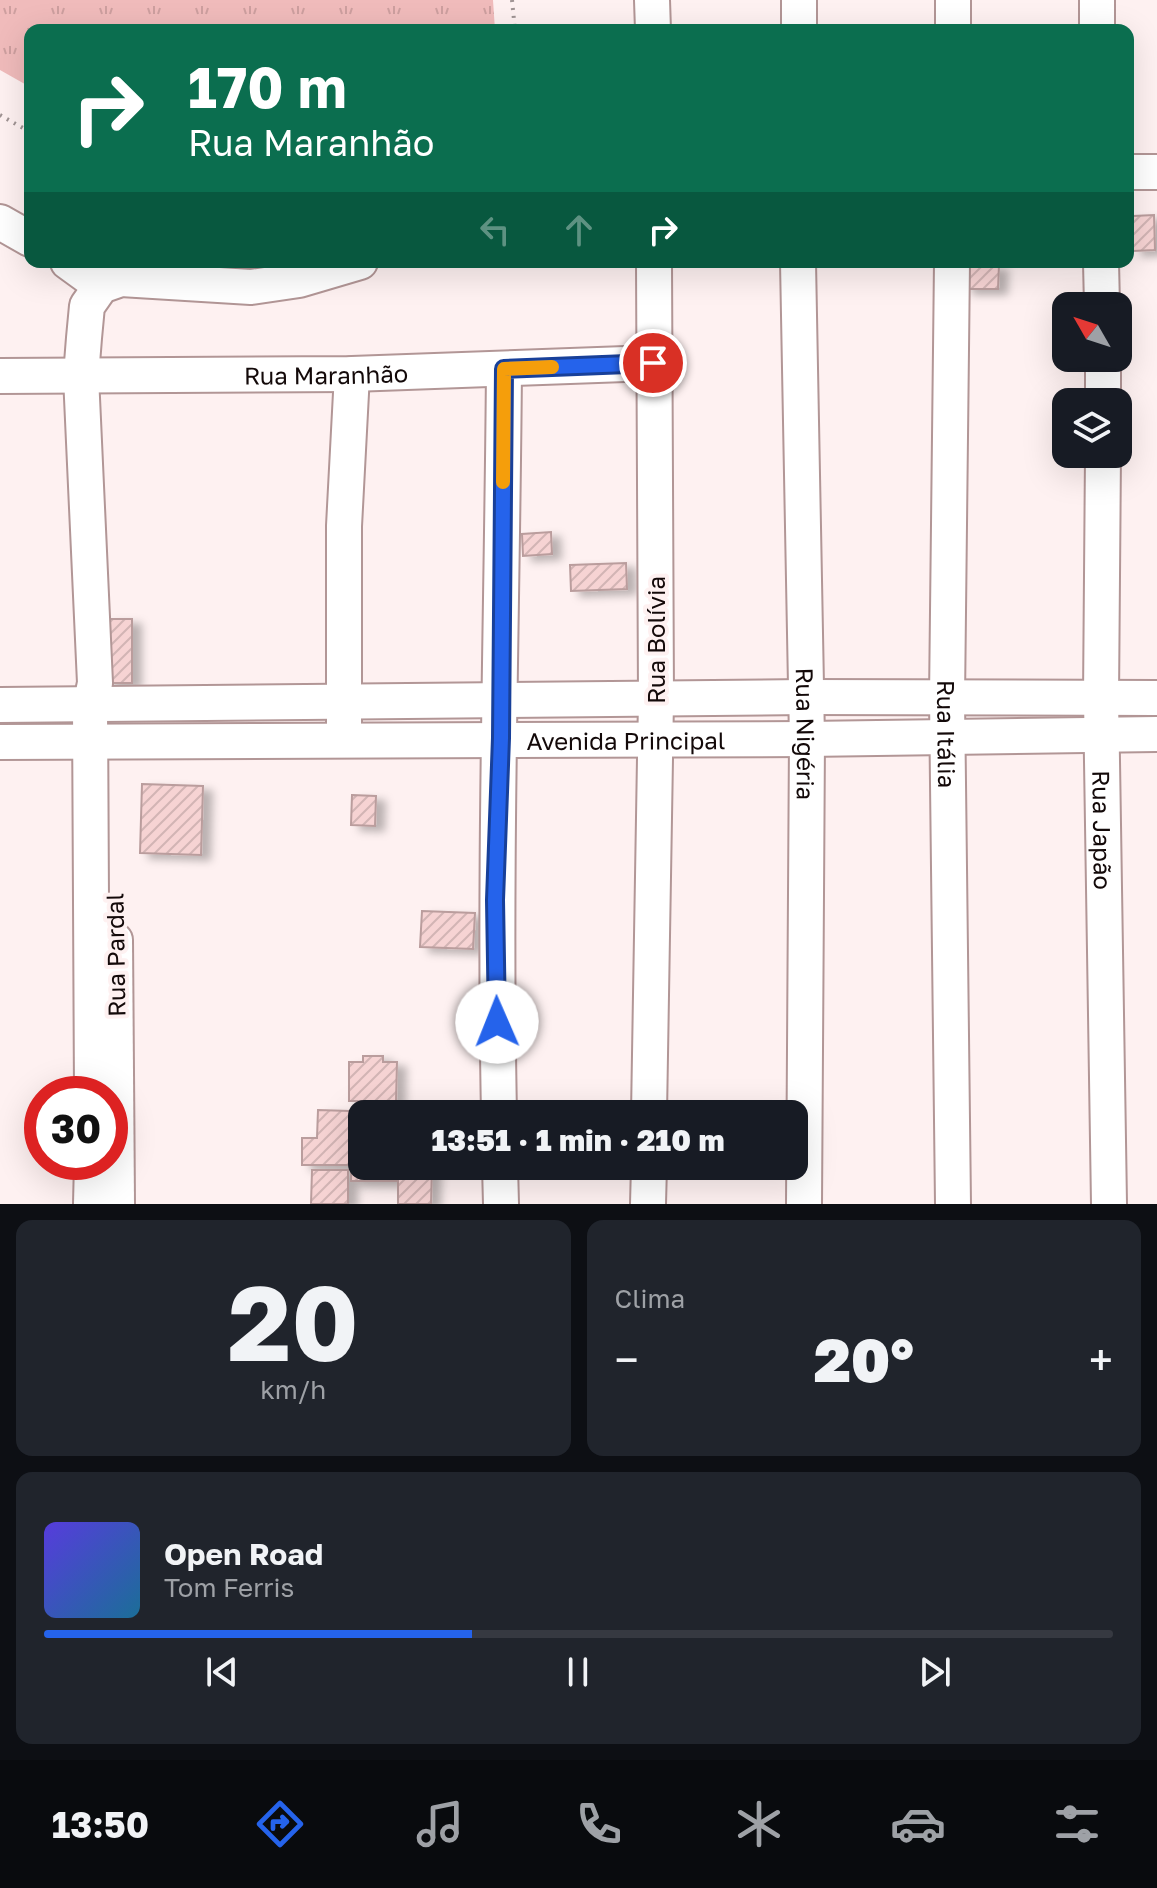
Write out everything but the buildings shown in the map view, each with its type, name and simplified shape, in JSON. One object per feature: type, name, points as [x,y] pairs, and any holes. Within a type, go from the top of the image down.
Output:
[{"type":"street","points":[[652,0],[653,24]]},
{"type":"street","points":[[799,0],[799,24]]},
{"type":"street","points":[[953,0],[953,24]]},
{"type":"street","points":[[1097,0],[1097,24]]},
{"type":"street","points":[[1134,172],[1157,172]]},
{"type":"street","points":[[0,222],[24,236]]},
{"type":"street","points":[[76,268],[101,286],[121,279],[251,287],[299,280],[340,268]]},
{"type":"street","name":"Rua Bolívia","points":[[649,1100],[656,699],[654,268]]},
{"type":"street","name":"Rua Nigéria","points":[[798,268],[807,739],[804,1204]]},
{"type":"street","name":"Rua Itália","points":[[952,268],[947,699],[953,1204]]},
{"type":"street","points":[[1101,268],[1102,292]]},
{"type":"street","name":"Rua Pardal","points":[[101,286],[87,306],[81,376],[102,742],[106,1076]]},
{"type":"street","name":"Rua Maranhão","points":[[0,376],[352,374],[653,363]]},
{"type":"street","points":[[499,1100],[495,900],[501,738],[504,369]]},
{"type":"street","points":[[343,739],[344,526],[352,374]]},
{"type":"street","name":"Rua Japão","points":[[1103,468],[1101,698],[1104,734],[1109,1204]]},
{"type":"street","name":"Avenida Principal","points":[[0,705],[98,698],[345,702],[805,697],[1157,698]]},
{"type":"street","name":"Avenida Principal","points":[[0,742],[807,739],[1157,734]]},
{"type":"street","points":[[91,1204],[92,1180]]},
{"type":"street","name":"Rua Pardal","points":[[114,1180],[117,1204]]},
{"type":"street","points":[[500,1180],[501,1204]]},
{"type":"street","points":[[648,1204],[649,1180]]},
{"type":"path","points":[[512,0],[514,24]]},
{"type":"path","points":[[0,115],[24,129]]},
{"type":"green space","points":[[0,0],[493,0],[495,24],[24,24],[24,84],[0,70]]},
{"type":"slow traffic","points":[[503,482],[504,369],[552,367]]},
{"type":"route","points":[[497,1022],[495,900],[501,738],[504,369],[653,363]]}]
